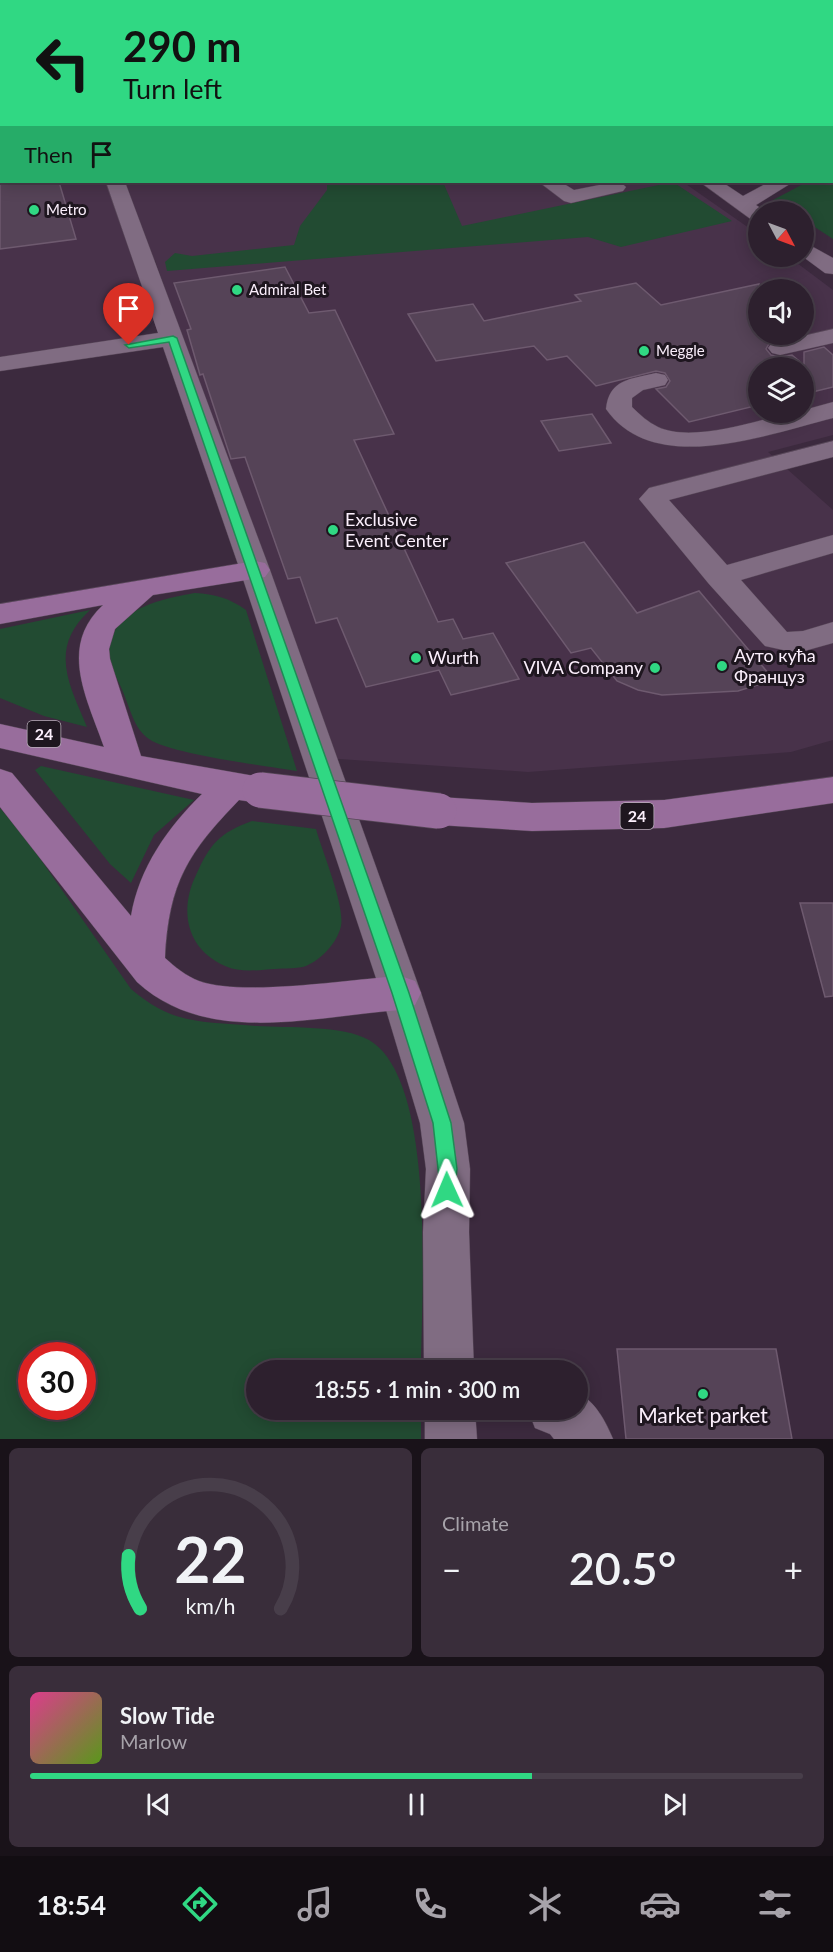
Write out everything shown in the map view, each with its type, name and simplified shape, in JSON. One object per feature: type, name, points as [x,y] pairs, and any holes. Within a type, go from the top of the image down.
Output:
[{"type":"main road","points":[[0,614],[255,570]]},
{"type":"main road","points":[[127,766],[93,649],[108,618],[146,587]]},
{"type":"main road","name":"24","points":[[0,713],[87,756]]},
{"type":"main road","name":"24","points":[[0,736],[127,766],[245,788],[440,811],[532,817],[664,814],[833,790]]},
{"type":"main road","points":[[0,782],[156,976],[171,987],[216,1004],[249,1006],[400,993]]},
{"type":"main road","points":[[145,962],[149,910],[162,872],[187,832],[245,788]]},
{"type":"street","points":[[115,183],[255,570],[400,993],[442,1123],[448,1169],[446,1232],[449,1360]]},
{"type":"street","points":[[550,183],[571,197],[616,187],[609,183]]},
{"type":"street","points":[[711,183],[748,208]]},
{"type":"street","points":[[742,204],[781,183]]},
{"type":"street","points":[[814,254],[829,262]]},
{"type":"street","points":[[780,348],[833,336]]},
{"type":"street","points":[[0,364],[173,338]]},
{"type":"street","points":[[656,380],[635,385],[620,395],[619,409],[630,421],[650,433],[676,441],[701,441],[833,410]]},
{"type":"street","points":[[833,449],[659,494],[653,500],[776,639],[786,644],[796,644],[833,632]]},
{"type":"street","points":[[719,577],[833,544]]},
{"type":"street","points":[[450,1420],[451,1439]]},
{"type":"street","points":[[571,1420],[587,1439]]},
{"type":"shaded area","points":[[0,183],[684,183],[748,227],[748,267],[802,267],[833,290],[833,435],[768,452],[833,510],[833,740],[791,752],[528,772],[325,758],[155,260],[144,274],[155,319],[144,331],[126,338],[0,357]]},
{"type":"green space","points":[[327,183],[443,183],[462,226],[675,183],[732,221],[621,247],[588,237],[167,271],[165,262],[175,253],[192,256],[294,245],[300,226],[327,190]]},
{"type":"green space","points":[[805,183],[833,183],[833,239],[814,227],[814,201],[773,200]]},
{"type":"green space","points":[[195,593],[222,597],[246,610],[297,771],[177,750],[149,739],[136,724],[110,663],[112,638],[118,626],[140,609],[153,603]]},
{"type":"green space","points":[[90,610],[77,624],[66,652],[69,680],[87,727],[44,716],[0,698],[0,629]]},
{"type":"green space","points":[[41,766],[194,800],[154,835],[131,883],[110,864],[35,770]]},
{"type":"green space","points":[[0,808],[25,837],[131,989],[147,1001],[161,1010],[190,1020],[315,1028],[358,1035],[369,1040],[391,1063],[406,1098],[416,1143],[423,1245],[421,1360],[246,1360],[246,1420],[421,1420],[421,1439],[0,1439]]},
{"type":"green space","points":[[252,821],[316,829],[340,905],[341,926],[328,950],[306,966],[256,970],[231,968],[212,959],[194,939],[187,915],[191,888],[196,875],[211,847],[223,835]]},
{"type":"building","name":"Metro","points":[[0,183],[59,183],[76,239],[0,249]]},
{"type":"building","points":[[285,267],[309,313],[335,310],[394,434],[354,440],[438,622],[453,619],[463,639],[493,633],[519,679],[451,695],[439,670],[366,687],[337,618],[316,623],[300,577],[288,579],[245,457],[231,459],[203,374],[200,375],[187,330],[191,329],[174,283]]},
{"type":"building","name":"Meggle","points":[[636,283],[661,305],[748,286],[748,345],[768,345],[766,349],[771,355],[779,357],[748,357],[748,408],[689,422],[656,389],[666,387],[670,381],[665,373],[656,371],[596,386],[567,356],[547,360],[534,346],[436,361],[408,314],[473,304],[484,321],[581,301],[575,295]]},
{"type":"building","name":"Meggle","points":[[824,347],[833,355],[833,387],[814,392],[814,357],[804,357],[804,352]]},
{"type":"building","points":[[592,414],[611,443],[559,451],[541,421]]},
{"type":"building","points":[[584,542],[637,613],[699,591],[774,680],[738,691],[662,695],[638,690],[617,681],[591,648],[571,653],[506,563]]},
{"type":"building","points":[[800,903],[833,903],[833,996],[825,997]]},
{"type":"building","name":"Market parket","points":[[617,1349],[776,1349],[792,1439],[626,1439]]},
{"type":"place","name":"Metro","points":[[34,210]]},
{"type":"place","name":"Admiral Bet","points":[[237,290]]},
{"type":"place","name":"Meggle","points":[[644,351]]},
{"type":"place","name":"Exclusive Event Center","points":[[333,530]]},
{"type":"place","name":"Wurth","points":[[416,658]]},
{"type":"place","name":"Ауто кућа Француз","points":[[722,666]]},
{"type":"place","name":"VIVA Company","points":[[655,668]]},
{"type":"place","name":"Market parket","points":[[703,1394]]},
{"type":"route","points":[[129,345],[173,338],[400,993],[442,1123],[448,1169],[447,1190]]}]
